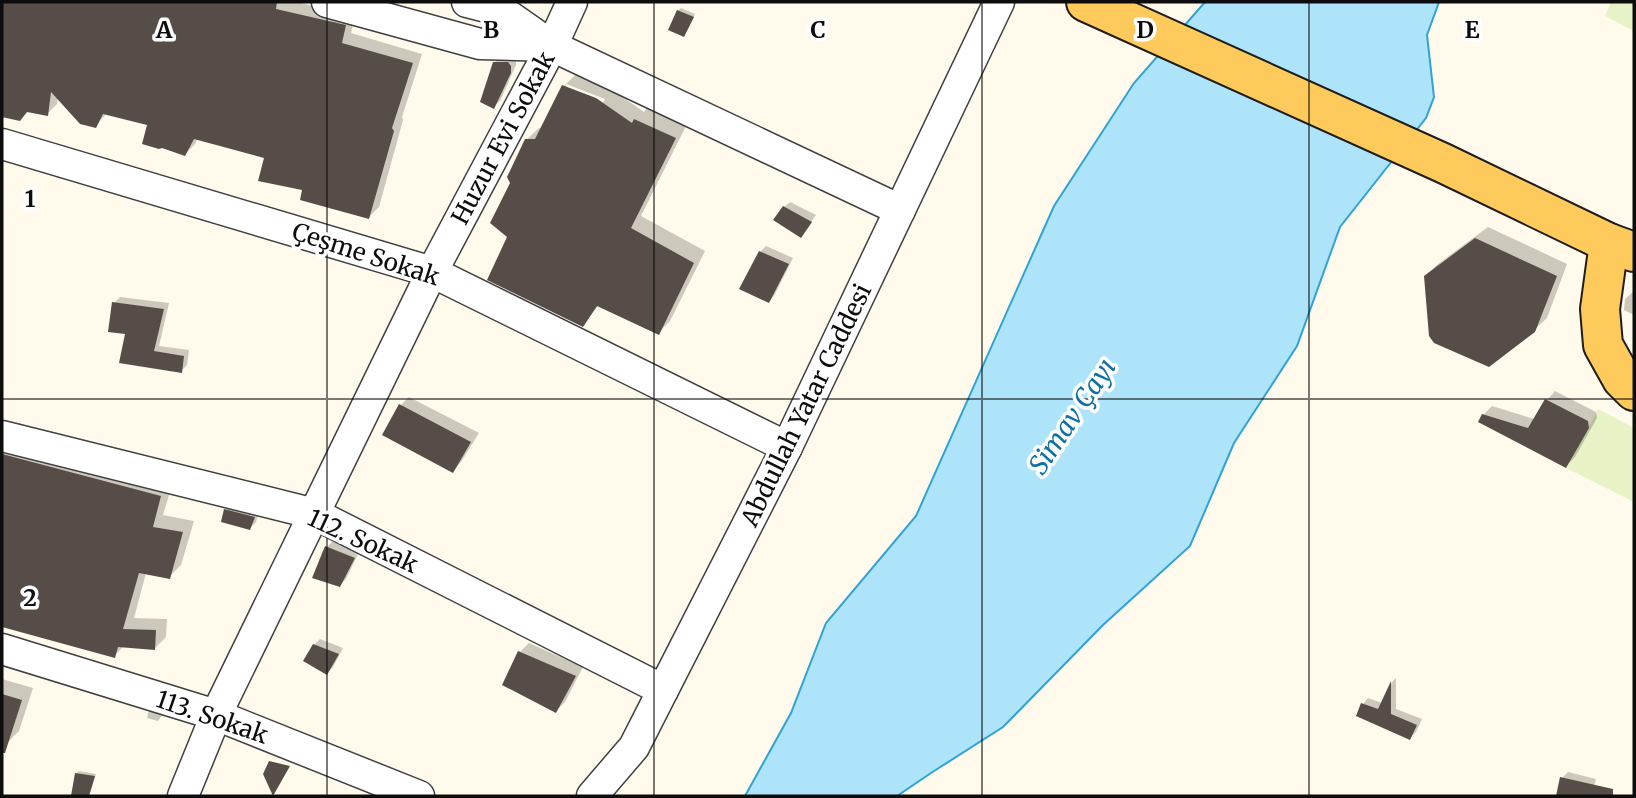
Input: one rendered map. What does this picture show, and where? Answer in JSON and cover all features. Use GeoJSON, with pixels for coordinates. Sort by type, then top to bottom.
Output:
{"type":"FeatureCollection","features":[{"type":"Feature","properties":{"kind":"main road"},"geometry":{"type":"LineString","coordinates":[[1086,2],[1443,163],[1622,248],[1600,309],[1603,345],[1622,379],[1634,391]]}},
{"type":"Feature","properties":{"kind":"street"},"geometry":{"type":"LineString","coordinates":[[327,2],[480,44],[552,46]]}},
{"type":"Feature","properties":{"kind":"street"},"geometry":{"type":"LineString","coordinates":[[467,2],[502,11],[552,46],[900,210]]}},
{"type":"Feature","properties":{"kind":"street","name":"Huzur Evi Sokak"},"geometry":{"type":"LineString","coordinates":[[183,796],[216,715],[432,272],[552,46],[572,2]]}},
{"type":"Feature","properties":{"kind":"street","name":"Abdullah Yatar Caddesi"},"geometry":{"type":"LineString","coordinates":[[592,796],[634,747],[787,447],[999,2]]}},
{"type":"Feature","properties":{"kind":"street","name":"Çeşme Sokak"},"geometry":{"type":"LineString","coordinates":[[2,145],[432,272],[787,447]]}},
{"type":"Feature","properties":{"kind":"street","name":"112. Sokak"},"geometry":{"type":"LineString","coordinates":[[2,436],[315,514],[663,690]]}},
{"type":"Feature","properties":{"kind":"street","name":"113. Sokak"},"geometry":{"type":"LineString","coordinates":[[2,649],[216,715],[419,796]]}},
{"type":"Feature","properties":{"kind":"green space"},"geometry":{"type":"Polygon","coordinates":[[[1611,2],[1634,2],[1634,31],[1605,16],[1611,2]]]}},
{"type":"Feature","properties":{"kind":"green space"},"geometry":{"type":"Polygon","coordinates":[[[1598,409],[1634,428],[1634,502],[1566,468],[1598,409]]]}},
{"type":"Feature","properties":{"kind":"water","name":"Simav Çayı"},"geometry":{"type":"Polygon","coordinates":[[[1205,2],[1439,2],[1427,35],[1434,97],[1426,118],[1340,227],[1297,346],[1234,443],[1190,546],[1103,625],[1003,727],[897,796],[745,796],[791,713],[826,623],[916,516],[1054,206],[1134,83],[1205,2]]]}},
{"type":"Feature","properties":{"kind":"building"},"geometry":{"type":"Polygon","coordinates":[[[2,2],[277,2],[276,9],[346,25],[342,43],[413,63],[392,128],[394,131],[369,219],[300,200],[302,190],[258,181],[264,158],[194,139],[185,156],[159,149],[142,144],[147,125],[103,114],[96,128],[80,124],[51,92],[48,116],[27,112],[20,121],[2,117],[2,2]]]}},
{"type":"Feature","properties":{"kind":"building"},"geometry":{"type":"Polygon","coordinates":[[[677,10],[694,17],[684,37],[668,30],[677,10]]]}},
{"type":"Feature","properties":{"kind":"building"},"geometry":{"type":"Polygon","coordinates":[[[493,62],[508,62],[511,66],[511,73],[494,109],[480,102],[493,62]]]}},
{"type":"Feature","properties":{"kind":"building"},"geometry":{"type":"Polygon","coordinates":[[[562,85],[596,98],[632,123],[634,119],[676,138],[631,228],[694,263],[659,335],[597,306],[583,327],[487,280],[507,237],[490,223],[510,183],[507,177],[525,139],[535,139],[562,85]]]}},
{"type":"Feature","properties":{"kind":"building"},"geometry":{"type":"Polygon","coordinates":[[[783,206],[812,222],[801,238],[773,220],[783,206]]]}},
{"type":"Feature","properties":{"kind":"building"},"geometry":{"type":"Polygon","coordinates":[[[1475,238],[1557,276],[1535,332],[1489,367],[1434,343],[1429,336],[1424,276],[1475,238]]]}},
{"type":"Feature","properties":{"kind":"building"},"geometry":{"type":"Polygon","coordinates":[[[759,251],[789,264],[769,303],[739,289],[759,251]]]}},
{"type":"Feature","properties":{"kind":"building"},"geometry":{"type":"Polygon","coordinates":[[[112,302],[164,309],[154,351],[184,356],[182,373],[119,363],[125,334],[108,332],[112,302]]]}},
{"type":"Feature","properties":{"kind":"building"},"geometry":{"type":"Polygon","coordinates":[[[1545,399],[1588,421],[1589,428],[1566,468],[1478,422],[1482,414],[1528,428],[1545,399]]]}},
{"type":"Feature","properties":{"kind":"building"},"geometry":{"type":"Polygon","coordinates":[[[399,404],[471,442],[453,473],[382,435],[399,404]]]}},
{"type":"Feature","properties":{"kind":"building"},"geometry":{"type":"Polygon","coordinates":[[[2,454],[161,496],[153,527],[183,532],[170,579],[139,573],[123,629],[156,630],[155,650],[118,647],[115,658],[2,627],[2,454]]]}},
{"type":"Feature","properties":{"kind":"building"},"geometry":{"type":"Polygon","coordinates":[[[224,509],[255,517],[250,530],[221,522],[224,509]]]}},
{"type":"Feature","properties":{"kind":"building"},"geometry":{"type":"Polygon","coordinates":[[[325,546],[355,558],[340,587],[312,578],[325,546]]]}},
{"type":"Feature","properties":{"kind":"building"},"geometry":{"type":"Polygon","coordinates":[[[313,644],[339,654],[327,675],[303,661],[313,644]]]}},
{"type":"Feature","properties":{"kind":"building"},"geometry":{"type":"Polygon","coordinates":[[[518,651],[576,676],[556,713],[502,685],[518,651]]]}},
{"type":"Feature","properties":{"kind":"building"},"geometry":{"type":"Polygon","coordinates":[[[1391,681],[1391,714],[1417,725],[1410,740],[1356,716],[1361,703],[1378,709],[1391,681]]]}},
{"type":"Feature","properties":{"kind":"building"},"geometry":{"type":"Polygon","coordinates":[[[2,694],[22,700],[5,753],[2,753],[2,694]]]}},
{"type":"Feature","properties":{"kind":"building"},"geometry":{"type":"Polygon","coordinates":[[[269,761],[290,766],[273,796],[263,774],[269,761]]]}},
{"type":"Feature","properties":{"kind":"building"},"geometry":{"type":"Polygon","coordinates":[[[75,773],[95,776],[89,796],[71,796],[75,773]]]}},
{"type":"Feature","properties":{"kind":"building"},"geometry":{"type":"Polygon","coordinates":[[[1560,777],[1613,789],[1613,796],[1556,796],[1560,777]]]}}]}
